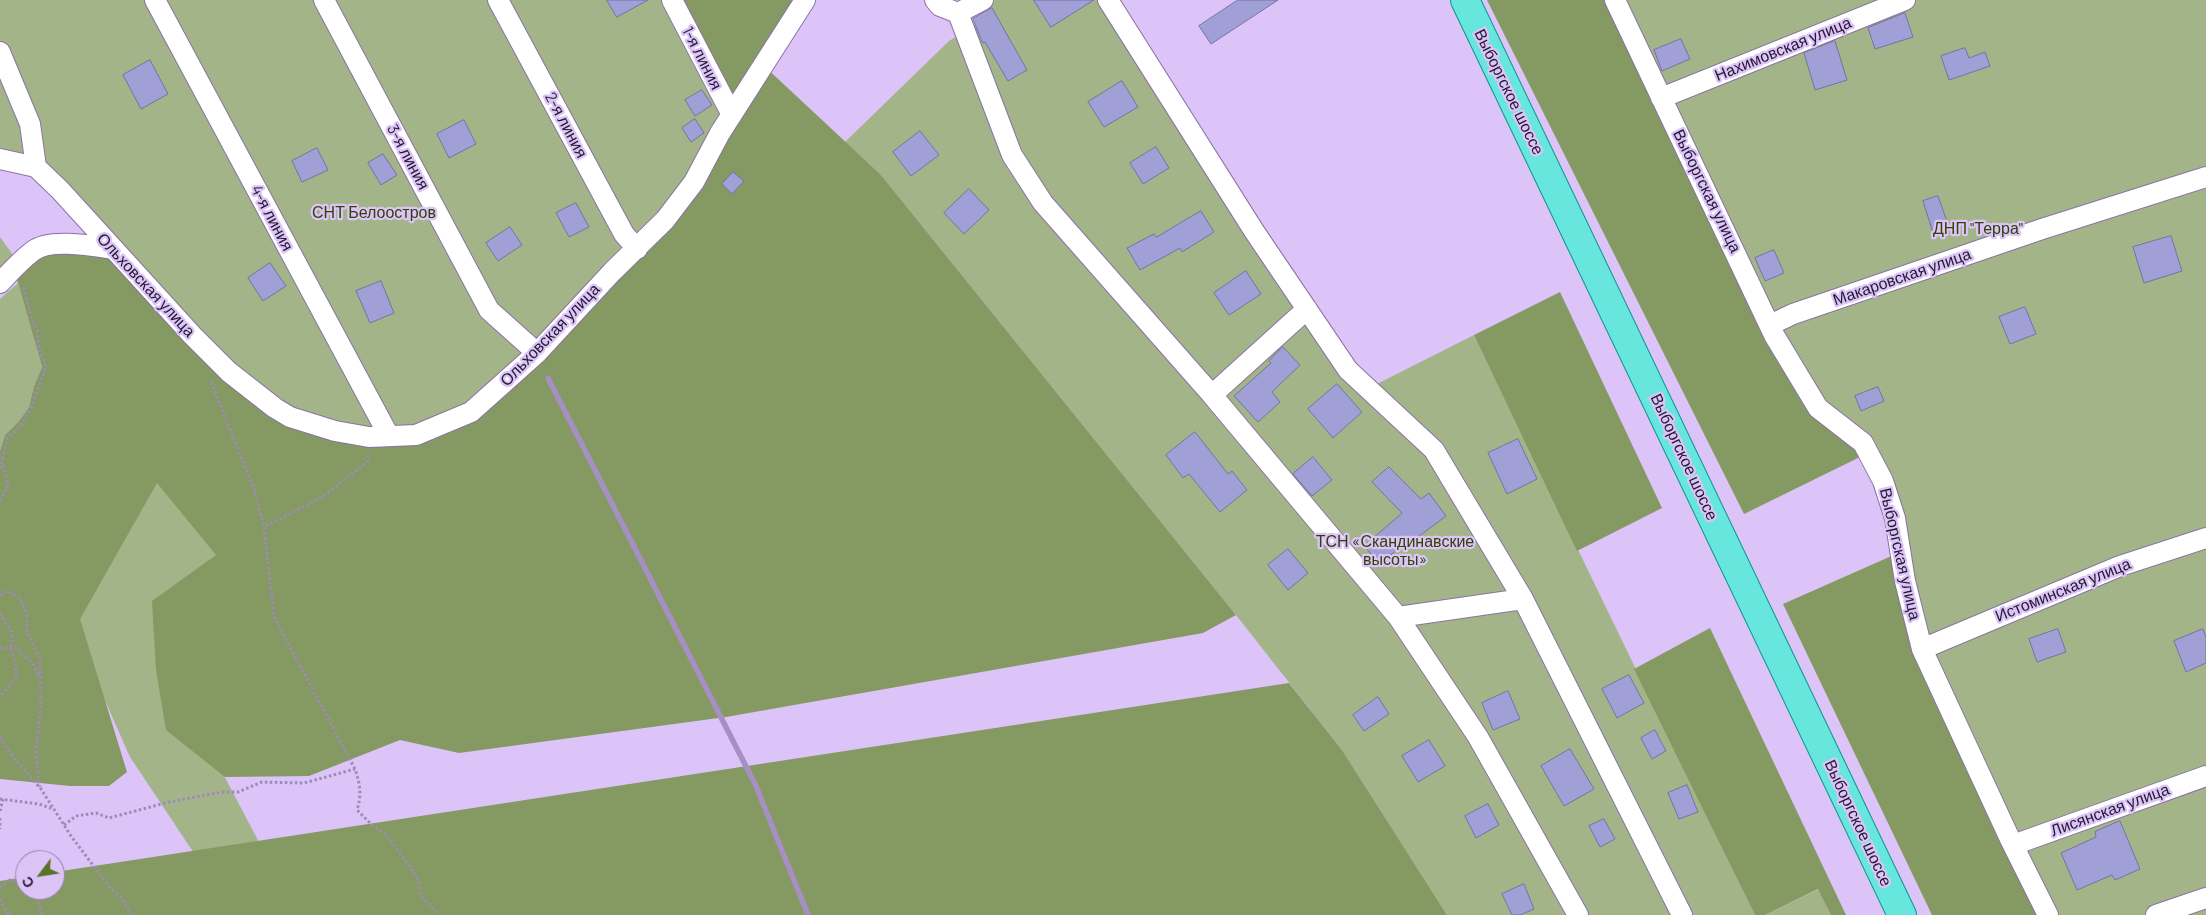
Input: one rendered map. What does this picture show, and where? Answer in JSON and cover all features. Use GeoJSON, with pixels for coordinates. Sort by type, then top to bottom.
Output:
{"type":"FeatureCollection","features":[{"type":"Feature","properties":{"kind":"main road","name":"Выборгское шоссе"},"geometry":{"type":"LineString","coordinates":[[1465,0],[1902,915]]}},
{"type":"Feature","properties":{"kind":"street","name":"4-я линия"},"geometry":{"type":"LineString","coordinates":[[155,0],[379,437]]}},
{"type":"Feature","properties":{"kind":"street","name":"3-я линия"},"geometry":{"type":"LineString","coordinates":[[324,0],[489,310],[537,353]]}},
{"type":"Feature","properties":{"kind":"street","name":"2-я линия"},"geometry":{"type":"LineString","coordinates":[[498,0],[624,234],[636,249]]}},
{"type":"Feature","properties":{"kind":"street","name":"1-я линия"},"geometry":{"type":"LineString","coordinates":[[672,0],[732,116]]}},
{"type":"Feature","properties":{"kind":"street","name":"Ольховская улица"},"geometry":{"type":"LineString","coordinates":[[36,167],[60,190],[198,341],[229,372],[264,400],[290,417],[336,431],[379,437],[416,435],[471,412],[537,353],[612,272],[665,220],[694,182],[720,133],[805,0]]}},
{"type":"Feature","properties":{"kind":"street"},"geometry":{"type":"LineString","coordinates":[[935,0],[940,6],[958,13],[1012,155],[1042,203],[1212,395],[1398,617],[1478,737],[1578,915]]}},
{"type":"Feature","properties":{"kind":"street"},"geometry":{"type":"LineString","coordinates":[[958,13],[983,0]]}},
{"type":"Feature","properties":{"kind":"street"},"geometry":{"type":"LineString","coordinates":[[1108,0],[1254,231],[1348,370],[1434,450],[1523,599],[1682,915]]}},
{"type":"Feature","properties":{"kind":"street","name":"Выборгская улица"},"geometry":{"type":"LineString","coordinates":[[1615,0],[1770,325],[1818,408],[1863,443],[1883,481],[1895,518],[1904,581],[1922,648],[2013,845],[2048,915]]}},
{"type":"Feature","properties":{"kind":"street","name":"Нахимовская улица"},"geometry":{"type":"LineString","coordinates":[[1662,98],[1905,0]]}},
{"type":"Feature","properties":{"kind":"street"},"geometry":{"type":"LineString","coordinates":[[0,52],[30,124],[36,167],[0,159]]}},
{"type":"Feature","properties":{"kind":"street","name":"Макаровская улица"},"geometry":{"type":"LineString","coordinates":[[1770,325],[1793,314],[2033,232],[2206,177]]}},
{"type":"Feature","properties":{"kind":"street"},"geometry":{"type":"LineString","coordinates":[[0,283],[33,250],[41,247],[62,244],[113,249]]}},
{"type":"Feature","properties":{"kind":"street"},"geometry":{"type":"LineString","coordinates":[[1212,395],[1306,309]]}},
{"type":"Feature","properties":{"kind":"street","name":"Истоминская улица"},"geometry":{"type":"LineString","coordinates":[[1922,648],[2120,566],[2206,538]]}},
{"type":"Feature","properties":{"kind":"street"},"geometry":{"type":"LineString","coordinates":[[1398,617],[1523,599]]}},
{"type":"Feature","properties":{"kind":"street","name":"Лисянская улица"},"geometry":{"type":"LineString","coordinates":[[2013,845],[2206,776]]}},
{"type":"Feature","properties":{"kind":"street"},"geometry":{"type":"LineString","coordinates":[[2156,915],[2206,898]]}},
{"type":"Feature","properties":{"kind":"path"},"geometry":{"type":"LineString","coordinates":[[0,469],[6,439],[21,425],[32,406],[46,366],[39,349],[37,330],[25,298],[21,262]]}},
{"type":"Feature","properties":{"kind":"path"},"geometry":{"type":"LineString","coordinates":[[209,377],[254,489],[264,527],[274,616],[355,769],[361,791],[357,810],[385,834],[418,880],[422,897],[439,915]]}},
{"type":"Feature","properties":{"kind":"path"},"geometry":{"type":"LineString","coordinates":[[264,527],[323,498],[368,461],[379,437]]}},
{"type":"Feature","properties":{"kind":"path"},"geometry":{"type":"LineString","coordinates":[[0,500],[8,487],[2,463]]}},
{"type":"Feature","properties":{"kind":"path"},"geometry":{"type":"LineString","coordinates":[[0,595],[5,592],[13,593],[21,599],[27,617],[27,631],[40,658],[42,706],[36,755],[40,788]]}},
{"type":"Feature","properties":{"kind":"path"},"geometry":{"type":"LineString","coordinates":[[0,614],[12,631],[10,649],[16,661],[17,678],[0,697]]}},
{"type":"Feature","properties":{"kind":"path"},"geometry":{"type":"LineString","coordinates":[[0,647],[18,648],[32,662],[41,680]]}},
{"type":"Feature","properties":{"kind":"path"},"geometry":{"type":"LineString","coordinates":[[0,736],[13,757],[40,788],[64,825],[111,889],[122,898],[131,915]]}},
{"type":"Feature","properties":{"kind":"path"},"geometry":{"type":"LineString","coordinates":[[64,825],[76,816],[96,813],[109,818],[169,802],[223,792],[238,792],[262,782],[304,783],[355,769]]}},
{"type":"Feature","properties":{"kind":"path"},"geometry":{"type":"LineString","coordinates":[[0,811],[2,799],[39,804],[54,810]]}},
{"type":"Feature","properties":{"kind":"path"},"geometry":{"type":"LineString","coordinates":[[0,818],[0,829]]}},
{"type":"Feature","properties":{"kind":"path"},"geometry":{"type":"LineString","coordinates":[[0,887],[10,880],[15,881]]}},
{"type":"Feature","properties":{"kind":"path"},"geometry":{"type":"LineString","coordinates":[[0,899],[9,915]]}},
{"type":"Feature","properties":{"kind":"path"},"geometry":{"type":"LineString","coordinates":[[37,900],[43,915]]}},
{"type":"Feature","properties":{"kind":"green space","name":"СНТ Белоостров"},"geometry":{"type":"Polygon","coordinates":[[[0,0],[672,0],[732,109],[694,182],[471,412],[377,437],[264,400],[60,190],[0,159],[0,0]]]}},
{"type":"Feature","properties":{"kind":"green space"},"geometry":{"type":"Polygon","coordinates":[[[672,0],[805,0],[762,64],[881,175],[1236,615],[1203,633],[726,717],[459,753],[400,740],[309,776],[225,777],[166,730],[156,670],[152,601],[216,555],[157,483],[80,619],[127,772],[109,786],[70,786],[0,779],[0,451],[5,435],[19,421],[29,407],[34,386],[42,367],[14,269],[33,250],[112,252],[264,400],[377,437],[471,412],[628,257],[729,119],[672,0]]]}},
{"type":"Feature","properties":{"kind":"green space","name":"ТСН «Скандинавские высоты»"},"geometry":{"type":"Polygon","coordinates":[[[995,0],[1109,0],[1367,389],[1474,335],[1755,915],[1447,915],[1342,750],[1236,615],[881,175],[845,142],[949,41],[977,24],[995,0]]]}},
{"type":"Feature","properties":{"kind":"green space"},"geometry":{"type":"Polygon","coordinates":[[[1487,0],[1615,0],[1775,335],[1862,456],[1744,514],[1487,0]]]}},
{"type":"Feature","properties":{"kind":"green space","name":"ДНП \"Терра\""},"geometry":{"type":"Polygon","coordinates":[[[1615,0],[2206,0],[2206,915],[2048,915],[1928,661],[1883,481],[1818,408],[1615,0]]]}},
{"type":"Feature","properties":{"kind":"green space"},"geometry":{"type":"Polygon","coordinates":[[[0,237],[13,255],[0,272],[0,237]]]}},
{"type":"Feature","properties":{"kind":"green space"},"geometry":{"type":"Polygon","coordinates":[[[18,283],[42,367],[34,386],[29,407],[19,421],[5,435],[0,451],[0,299],[18,283]]]}},
{"type":"Feature","properties":{"kind":"green space"},"geometry":{"type":"Polygon","coordinates":[[[1560,292],[1662,508],[1577,551],[1474,335],[1560,292]]]}},
{"type":"Feature","properties":{"kind":"green space"},"geometry":{"type":"Polygon","coordinates":[[[132,432],[250,561],[198,726],[272,867],[235,915],[130,757],[99,687],[59,580],[132,432]]]}},
{"type":"Feature","properties":{"kind":"green space"},"geometry":{"type":"Polygon","coordinates":[[[1896,554],[1920,640],[2048,915],[1932,915],[1783,604],[1896,554]]]}},
{"type":"Feature","properties":{"kind":"green space"},"geometry":{"type":"Polygon","coordinates":[[[1710,628],[1846,915],[1831,915],[1818,889],[1765,915],[1755,915],[1634,669],[1710,628]]]}},
{"type":"Feature","properties":{"kind":"green space"},"geometry":{"type":"Polygon","coordinates":[[[1289,683],[1342,750],[1447,915],[0,915],[0,881],[15,879],[15,900],[65,900],[65,870],[1289,683]]]}},
{"type":"Feature","properties":{"kind":"green space"},"geometry":{"type":"Polygon","coordinates":[[[1819,889],[1831,915],[1765,915],[1819,889]]]}},
{"type":"Feature","properties":{"kind":"building"},"geometry":{"type":"Polygon","coordinates":[[[607,0],[648,0],[617,17],[607,0]]]}},
{"type":"Feature","properties":{"kind":"building"},"geometry":{"type":"Polygon","coordinates":[[[1034,0],[1094,0],[1051,27],[1034,0]]]}},
{"type":"Feature","properties":{"kind":"building"},"geometry":{"type":"Polygon","coordinates":[[[1238,0],[1278,0],[1211,44],[1199,26],[1238,0]]]}},
{"type":"Feature","properties":{"kind":"building"},"geometry":{"type":"Polygon","coordinates":[[[992,8],[1027,70],[1008,81],[985,42],[983,43],[973,19],[992,8]]]}},
{"type":"Feature","properties":{"kind":"building"},"geometry":{"type":"Polygon","coordinates":[[[1905,13],[1913,37],[1875,49],[1868,28],[1905,13]]]}},
{"type":"Feature","properties":{"kind":"building"},"geometry":{"type":"Polygon","coordinates":[[[1681,39],[1690,59],[1662,71],[1654,50],[1681,39]]]}},
{"type":"Feature","properties":{"kind":"building"},"geometry":{"type":"Polygon","coordinates":[[[1835,41],[1847,80],[1815,90],[1804,53],[1835,41]]]}},
{"type":"Feature","properties":{"kind":"building"},"geometry":{"type":"Polygon","coordinates":[[[1965,48],[1969,58],[1985,52],[1990,66],[1949,80],[1941,56],[1965,48]]]}},
{"type":"Feature","properties":{"kind":"building"},"geometry":{"type":"Polygon","coordinates":[[[150,60],[168,94],[141,109],[123,75],[150,60]]]}},
{"type":"Feature","properties":{"kind":"building"},"geometry":{"type":"Polygon","coordinates":[[[1122,81],[1138,107],[1104,127],[1088,102],[1122,81]]]}},
{"type":"Feature","properties":{"kind":"building"},"geometry":{"type":"Polygon","coordinates":[[[702,90],[712,105],[695,116],[685,100],[702,90]]]}},
{"type":"Feature","properties":{"kind":"building"},"geometry":{"type":"Polygon","coordinates":[[[695,119],[704,133],[691,142],[682,128],[695,119]]]}},
{"type":"Feature","properties":{"kind":"building"},"geometry":{"type":"Polygon","coordinates":[[[464,120],[476,144],[449,158],[437,134],[464,120]]]}},
{"type":"Feature","properties":{"kind":"building"},"geometry":{"type":"Polygon","coordinates":[[[920,131],[939,155],[911,176],[893,152],[920,131]]]}},
{"type":"Feature","properties":{"kind":"building"},"geometry":{"type":"Polygon","coordinates":[[[1156,147],[1169,168],[1143,184],[1130,163],[1156,147]]]}},
{"type":"Feature","properties":{"kind":"building"},"geometry":{"type":"Polygon","coordinates":[[[317,148],[328,170],[302,182],[292,161],[317,148]]]}},
{"type":"Feature","properties":{"kind":"building"},"geometry":{"type":"Polygon","coordinates":[[[383,154],[397,175],[381,185],[368,163],[383,154]]]}},
{"type":"Feature","properties":{"kind":"building"},"geometry":{"type":"Polygon","coordinates":[[[733,172],[744,181],[732,194],[722,184],[733,172]]]}},
{"type":"Feature","properties":{"kind":"building"},"geometry":{"type":"Polygon","coordinates":[[[969,189],[989,210],[964,234],[944,213],[969,189]]]}},
{"type":"Feature","properties":{"kind":"building"},"geometry":{"type":"Polygon","coordinates":[[[1938,196],[1949,227],[1933,233],[1923,201],[1938,196]]]}},
{"type":"Feature","properties":{"kind":"building"},"geometry":{"type":"Polygon","coordinates":[[[576,203],[589,227],[569,237],[556,213],[576,203]]]}},
{"type":"Feature","properties":{"kind":"building"},"geometry":{"type":"Polygon","coordinates":[[[1201,211],[1214,232],[1182,252],[1180,248],[1140,270],[1127,248],[1154,234],[1156,237],[1201,211]]]}},
{"type":"Feature","properties":{"kind":"building"},"geometry":{"type":"Polygon","coordinates":[[[510,227],[522,245],[498,261],[486,243],[510,227]]]}},
{"type":"Feature","properties":{"kind":"building"},"geometry":{"type":"Polygon","coordinates":[[[2171,236],[2182,271],[2144,283],[2133,247],[2171,236]]]}},
{"type":"Feature","properties":{"kind":"building"},"geometry":{"type":"Polygon","coordinates":[[[1774,250],[1784,273],[1765,281],[1755,258],[1774,250]]]}},
{"type":"Feature","properties":{"kind":"building"},"geometry":{"type":"Polygon","coordinates":[[[270,263],[286,286],[263,301],[248,278],[270,263]]]}},
{"type":"Feature","properties":{"kind":"building"},"geometry":{"type":"Polygon","coordinates":[[[1246,271],[1261,294],[1229,315],[1214,293],[1246,271]]]}},
{"type":"Feature","properties":{"kind":"building"},"geometry":{"type":"Polygon","coordinates":[[[381,281],[394,313],[370,323],[356,291],[381,281]]]}},
{"type":"Feature","properties":{"kind":"building"},"geometry":{"type":"Polygon","coordinates":[[[2025,307],[2036,334],[2010,344],[1999,317],[2025,307]]]}},
{"type":"Feature","properties":{"kind":"building"},"geometry":{"type":"Polygon","coordinates":[[[1283,347],[1300,365],[1272,392],[1280,402],[1258,422],[1234,396],[1271,363],[1269,361],[1283,347]]]}},
{"type":"Feature","properties":{"kind":"building"},"geometry":{"type":"Polygon","coordinates":[[[1337,384],[1362,412],[1333,438],[1308,409],[1337,384]]]}},
{"type":"Feature","properties":{"kind":"building"},"geometry":{"type":"Polygon","coordinates":[[[1878,387],[1884,401],[1861,411],[1855,396],[1878,387]]]}},
{"type":"Feature","properties":{"kind":"building"},"geometry":{"type":"Polygon","coordinates":[[[1195,432],[1228,474],[1232,471],[1247,490],[1220,512],[1189,474],[1183,478],[1166,455],[1195,432]]]}},
{"type":"Feature","properties":{"kind":"building"},"geometry":{"type":"Polygon","coordinates":[[[1518,439],[1537,479],[1507,494],[1488,453],[1518,439]]]}},
{"type":"Feature","properties":{"kind":"building"},"geometry":{"type":"Polygon","coordinates":[[[1313,457],[1332,480],[1312,496],[1293,474],[1313,457]]]}},
{"type":"Feature","properties":{"kind":"building"},"geometry":{"type":"Polygon","coordinates":[[[1389,467],[1421,499],[1429,493],[1446,516],[1414,540],[1412,537],[1380,564],[1364,546],[1402,513],[1372,482],[1389,467]]]}},
{"type":"Feature","properties":{"kind":"building"},"geometry":{"type":"Polygon","coordinates":[[[1288,549],[1308,573],[1288,590],[1268,565],[1288,549]]]}},
{"type":"Feature","properties":{"kind":"building"},"geometry":{"type":"Polygon","coordinates":[[[2058,629],[2066,652],[2037,662],[2029,639],[2058,629]]]}},
{"type":"Feature","properties":{"kind":"building"},"geometry":{"type":"Polygon","coordinates":[[[2203,629],[2206,637],[2206,663],[2186,672],[2174,641],[2203,629]]]}},
{"type":"Feature","properties":{"kind":"building"},"geometry":{"type":"Polygon","coordinates":[[[1629,675],[1644,703],[1617,718],[1602,689],[1629,675]]]}},
{"type":"Feature","properties":{"kind":"building"},"geometry":{"type":"Polygon","coordinates":[[[1508,691],[1520,719],[1493,730],[1482,703],[1508,691]]]}},
{"type":"Feature","properties":{"kind":"building"},"geometry":{"type":"Polygon","coordinates":[[[1378,697],[1389,714],[1364,731],[1353,715],[1378,697]]]}},
{"type":"Feature","properties":{"kind":"building"},"geometry":{"type":"Polygon","coordinates":[[[1655,730],[1666,751],[1652,759],[1641,738],[1655,730]]]}},
{"type":"Feature","properties":{"kind":"building"},"geometry":{"type":"Polygon","coordinates":[[[1429,740],[1445,766],[1418,782],[1402,756],[1429,740]]]}},
{"type":"Feature","properties":{"kind":"building"},"geometry":{"type":"Polygon","coordinates":[[[1570,749],[1594,789],[1564,806],[1541,766],[1570,749]]]}},
{"type":"Feature","properties":{"kind":"building"},"geometry":{"type":"Polygon","coordinates":[[[1687,785],[1698,812],[1679,819],[1668,793],[1687,785]]]}},
{"type":"Feature","properties":{"kind":"building"},"geometry":{"type":"Polygon","coordinates":[[[1488,804],[1499,825],[1476,838],[1465,816],[1488,804]]]}},
{"type":"Feature","properties":{"kind":"building"},"geometry":{"type":"Polygon","coordinates":[[[1604,819],[1615,839],[1600,847],[1589,826],[1604,819]]]}},
{"type":"Feature","properties":{"kind":"building"},"geometry":{"type":"Polygon","coordinates":[[[2120,821],[2140,869],[2115,880],[2112,875],[2077,890],[2061,853],[2096,837],[2095,832],[2120,821]]]}},
{"type":"Feature","properties":{"kind":"building"},"geometry":{"type":"Polygon","coordinates":[[[1524,884],[1534,909],[1520,915],[1512,915],[1502,894],[1524,884]]]}},
{"type":"Feature","properties":{"kind":"waterway"},"geometry":{"type":"LineString","coordinates":[[548,378],[756,786],[808,915]]}}]}
